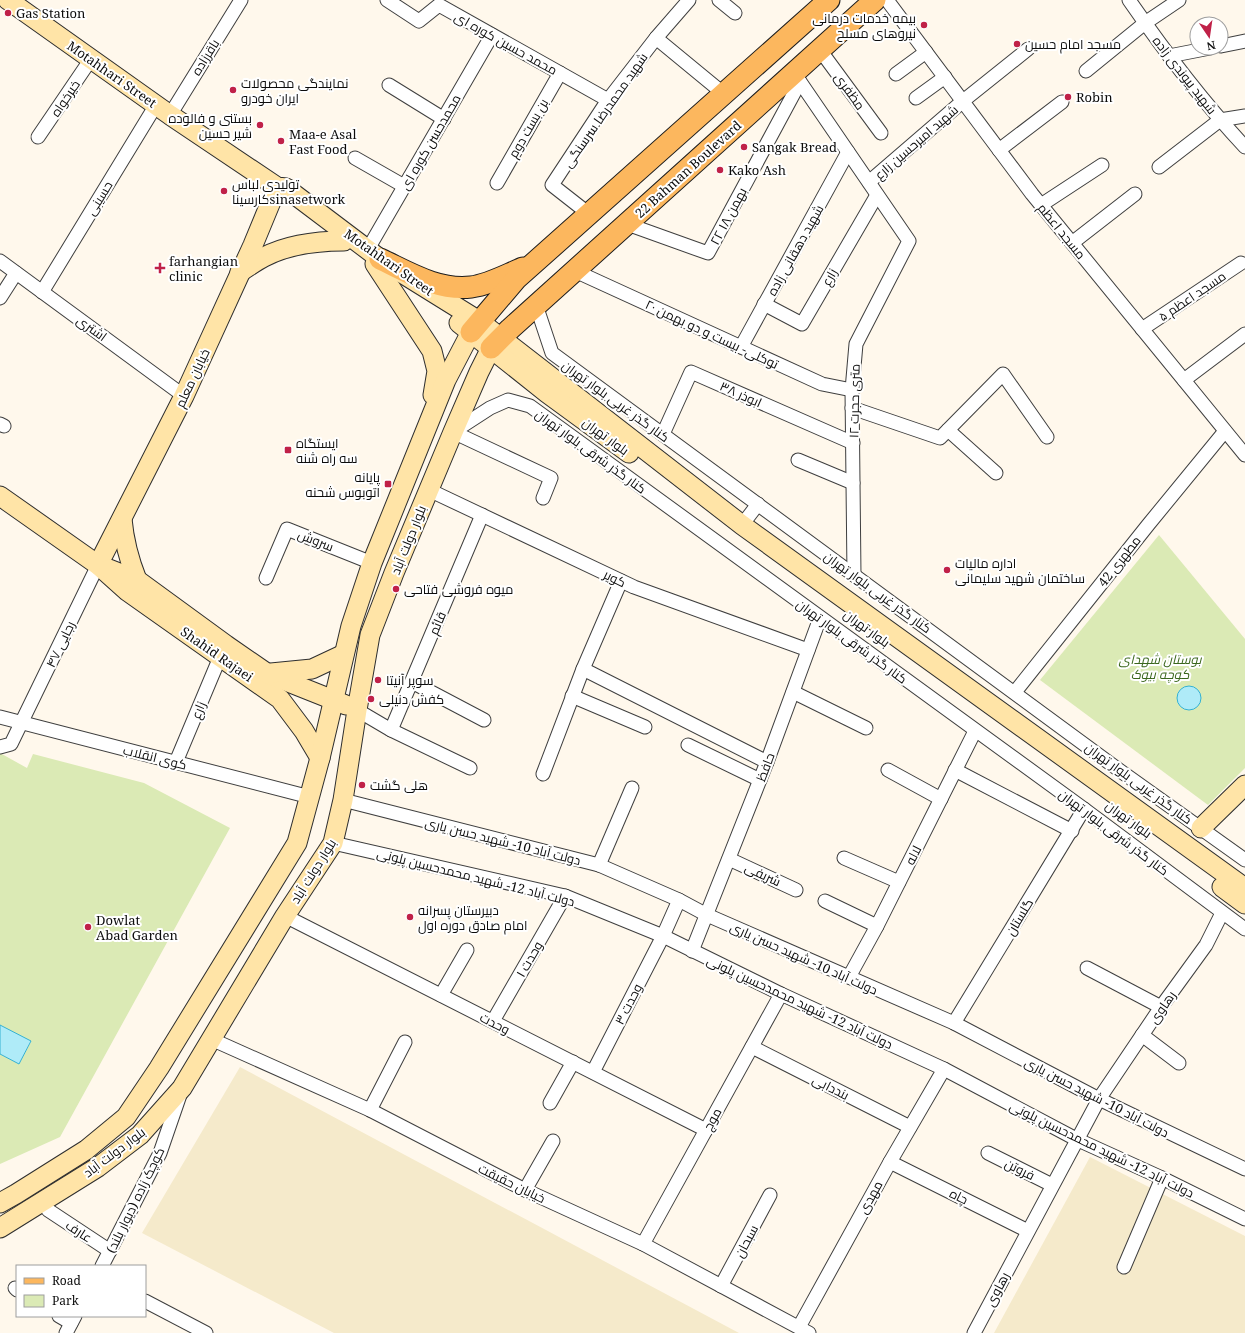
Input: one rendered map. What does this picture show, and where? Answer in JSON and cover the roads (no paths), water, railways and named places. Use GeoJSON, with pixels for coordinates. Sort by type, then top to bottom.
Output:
{"type":"FeatureCollection","features":[{"type":"Feature","properties":{"kind":"main road","name":"Motahhari Street"},"geometry":{"type":"LineString","coordinates":[[8,0],[163,110],[277,187],[286,188],[374,257],[475,326],[496,343]]}},
{"type":"Feature","properties":{"kind":"main road"},"geometry":{"type":"LineString","coordinates":[[475,326],[516,279],[534,262],[751,71],[829,0]]}},
{"type":"Feature","properties":{"kind":"main road","name":"22 Bahman Boulevard"},"geometry":{"type":"LineString","coordinates":[[496,343],[536,305],[772,93],[797,78],[820,50],[875,0]]}},
{"type":"Feature","properties":{"kind":"main road"},"geometry":{"type":"LineString","coordinates":[[751,71],[772,93]]}},
{"type":"Feature","properties":{"kind":"main road","name":"Motahhari Street"},"geometry":{"type":"LineString","coordinates":[[277,187],[280,195],[344,241],[374,257]]}},
{"type":"Feature","properties":{"kind":"main road","name":"خیابان معلم"},"geometry":{"type":"LineString","coordinates":[[98,565],[184,396],[270,206],[277,187]]}},
{"type":"Feature","properties":{"kind":"main road"},"geometry":{"type":"LineString","coordinates":[[240,272],[264,257],[283,249],[323,241],[344,241]]}},
{"type":"Feature","properties":{"kind":"main road"},"geometry":{"type":"LineString","coordinates":[[374,257],[429,282],[454,287],[471,287],[486,283],[534,262]]}},
{"type":"Feature","properties":{"kind":"main road"},"geometry":{"type":"LineString","coordinates":[[374,257],[432,351],[437,371],[429,424]]}},
{"type":"Feature","properties":{"kind":"main road","name":"بلوار دولت آباد"},"geometry":{"type":"LineString","coordinates":[[0,1203],[22,1191],[86,1150],[126,1116],[159,1068],[297,843],[320,758],[351,626],[372,563],[446,380],[475,326]]}},
{"type":"Feature","properties":{"kind":"main road","name":"بلوار دولت آباد"},"geometry":{"type":"LineString","coordinates":[[0,1228],[98,1167],[140,1135],[182,1088],[285,916],[333,843],[343,800],[370,635],[452,432],[479,372],[496,343]]}},
{"type":"Feature","properties":{"kind":"main road","name":"بلوار تهران"},"geometry":{"type":"LineString","coordinates":[[496,343],[547,393],[1245,904]]}},
{"type":"Feature","properties":{"kind":"main road","name":"بلوار تهران"},"geometry":{"type":"LineString","coordinates":[[496,343],[742,525],[1245,888]]}},
{"type":"Feature","properties":{"kind":"main road","name":"Shahid Rajaei"},"geometry":{"type":"LineString","coordinates":[[0,496],[98,565],[127,591],[280,699],[304,731],[320,758]]}},
{"type":"Feature","properties":{"kind":"main road"},"geometry":{"type":"LineString","coordinates":[[122,520],[129,561],[137,580]]}},
{"type":"Feature","properties":{"kind":"main road","name":"Shahid Rajaei"},"geometry":{"type":"LineString","coordinates":[[98,565],[137,580],[268,674],[357,710]]}},
{"type":"Feature","properties":{"kind":"main road"},"geometry":{"type":"LineString","coordinates":[[268,674],[312,669],[344,654]]}},
{"type":"Feature","properties":{"kind":"main road"},"geometry":{"type":"LineString","coordinates":[[1201,828],[1245,785]]}},
{"type":"Feature","properties":{"kind":"street","name":"باقرزاده"},"geometry":{"type":"LineString","coordinates":[[163,110],[241,0]]}},
{"type":"Feature","properties":{"kind":"street","name":"محمد حسین کوره ای"},"geometry":{"type":"LineString","coordinates":[[387,0],[419,21],[441,3],[492,36],[608,100]]}},
{"type":"Feature","properties":{"kind":"street","name":"شهید محمدرضا سرسنگی"},"geometry":{"type":"LineString","coordinates":[[589,214],[552,185],[608,100],[656,38],[689,0]]}},
{"type":"Feature","properties":{"kind":"street"},"geometry":{"type":"LineString","coordinates":[[719,0],[735,13]]}},
{"type":"Feature","properties":{"kind":"street","name":"مسجد اعظم"},"geometry":{"type":"LineString","coordinates":[[887,0],[1042,205],[1245,455]]}},
{"type":"Feature","properties":{"kind":"street","name":"شهید پیوندی زاده"},"geometry":{"type":"LineString","coordinates":[[1130,0],[1169,56],[1220,120],[1245,147]]}},
{"type":"Feature","properties":{"kind":"street"},"geometry":{"type":"LineString","coordinates":[[1086,71],[1145,23],[1179,0]]}},
{"type":"Feature","properties":{"kind":"street","name":"محمدحسن کوره ای"},"geometry":{"type":"LineString","coordinates":[[374,257],[404,186],[492,36]]}},
{"type":"Feature","properties":{"kind":"street"},"geometry":{"type":"LineString","coordinates":[[656,38],[724,94]]}},
{"type":"Feature","properties":{"kind":"street"},"geometry":{"type":"LineString","coordinates":[[1229,44],[1245,41]]}},
{"type":"Feature","properties":{"kind":"street","name":"شهید امیرحسین زارع"},"geometry":{"type":"LineString","coordinates":[[869,182],[963,101],[1028,49]]}},
{"type":"Feature","properties":{"kind":"street","name":"مظفری"},"geometry":{"type":"LineString","coordinates":[[820,50],[881,133]]}},
{"type":"Feature","properties":{"kind":"street"},"geometry":{"type":"LineString","coordinates":[[896,74],[926,52]]}},
{"type":"Feature","properties":{"kind":"street"},"geometry":{"type":"LineString","coordinates":[[1169,56],[1189,52]]}},
{"type":"Feature","properties":{"kind":"street","name":"خیرخواه"},"geometry":{"type":"LineString","coordinates":[[38,137],[91,59]]}},
{"type":"Feature","properties":{"kind":"street","name":"بن بست دوم"},"geometry":{"type":"LineString","coordinates":[[497,184],[560,73]]}},
{"type":"Feature","properties":{"kind":"street"},"geometry":{"type":"LineString","coordinates":[[916,98],[945,77]]}},
{"type":"Feature","properties":{"kind":"street"},"geometry":{"type":"LineString","coordinates":[[797,78],[877,195]]}},
{"type":"Feature","properties":{"kind":"street","name":"۲۲ بهمن ۱۸"},"geometry":{"type":"LineString","coordinates":[[627,224],[708,253],[797,78]]}},
{"type":"Feature","properties":{"kind":"street"},"geometry":{"type":"LineString","coordinates":[[389,85],[444,119]]}},
{"type":"Feature","properties":{"kind":"street"},"geometry":{"type":"LineString","coordinates":[[999,150],[1062,102]]}},
{"type":"Feature","properties":{"kind":"street","name":"حسینی"},"geometry":{"type":"LineString","coordinates":[[42,292],[163,110]]}},
{"type":"Feature","properties":{"kind":"street"},"geometry":{"type":"LineString","coordinates":[[1159,167],[1220,120],[1245,116]]}},
{"type":"Feature","properties":{"kind":"street","name":"شهید دهقانی زاده"},"geometry":{"type":"LineString","coordinates":[[741,347],[848,152]]}},
{"type":"Feature","properties":{"kind":"street"},"geometry":{"type":"LineString","coordinates":[[355,158],[404,186]]}},
{"type":"Feature","properties":{"kind":"street"},"geometry":{"type":"LineString","coordinates":[[1042,205],[1102,165]]}},
{"type":"Feature","properties":{"kind":"street"},"geometry":{"type":"LineString","coordinates":[[1072,243],[1135,194]]}},
{"type":"Feature","properties":{"kind":"street","name":"زارع"},"geometry":{"type":"LineString","coordinates":[[764,304],[802,324],[877,195]]}},
{"type":"Feature","properties":{"kind":"street","name":"۱۲ متری حجرت"},"geometry":{"type":"LineString","coordinates":[[854,574],[852,390],[856,344],[909,241],[877,195]]}},
{"type":"Feature","properties":{"kind":"street","name":"اشتری"},"geometry":{"type":"LineString","coordinates":[[0,261],[184,396]]}},
{"type":"Feature","properties":{"kind":"street","name":"مسجد اعظم ۵"},"geometry":{"type":"LineString","coordinates":[[1142,329],[1241,263]]}},
{"type":"Feature","properties":{"kind":"street","name":"توکلی- بیست و دو بهمن ۲۰"},"geometry":{"type":"LineString","coordinates":[[575,271],[822,384],[852,390]]}},
{"type":"Feature","properties":{"kind":"street"},"geometry":{"type":"LineString","coordinates":[[0,298],[16,273]]}},
{"type":"Feature","properties":{"kind":"street","name":"کنار گذر غربی بلوار تهران"},"geometry":{"type":"LineString","coordinates":[[536,305],[552,353],[1015,692],[1119,770],[1245,860]]}},
{"type":"Feature","properties":{"kind":"street"},"geometry":{"type":"LineString","coordinates":[[1184,380],[1245,334]]}},
{"type":"Feature","properties":{"kind":"street","name":"۳۸ ابوذر"},"geometry":{"type":"LineString","coordinates":[[663,434],[692,372],[853,442]]}},
{"type":"Feature","properties":{"kind":"street"},"geometry":{"type":"LineString","coordinates":[[852,408],[940,438],[1003,374],[1047,437]]}},
{"type":"Feature","properties":{"kind":"street","name":"کنار گذر شرقی بلوار تهران"},"geometry":{"type":"LineString","coordinates":[[452,432],[490,408],[508,400],[530,406],[1084,809],[1245,929]]}},
{"type":"Feature","properties":{"kind":"street"},"geometry":{"type":"LineString","coordinates":[[948,430],[996,474]]}},
{"type":"Feature","properties":{"kind":"street","name":"مطهری 42"},"geometry":{"type":"LineString","coordinates":[[1015,692],[1225,431]]}},
{"type":"Feature","properties":{"kind":"street"},"geometry":{"type":"LineString","coordinates":[[452,432],[551,478],[543,498]]}},
{"type":"Feature","properties":{"kind":"street"},"geometry":{"type":"LineString","coordinates":[[600,457],[612,441]]}},
{"type":"Feature","properties":{"kind":"street"},"geometry":{"type":"LineString","coordinates":[[798,460],[853,483]]}},
{"type":"Feature","properties":{"kind":"street","name":"کویر"},"geometry":{"type":"LineString","coordinates":[[429,490],[634,588],[808,650]]}},
{"type":"Feature","properties":{"kind":"street"},"geometry":{"type":"LineString","coordinates":[[742,525],[758,504]]}},
{"type":"Feature","properties":{"kind":"street","name":"قائم"},"geometry":{"type":"LineString","coordinates":[[391,730],[482,515]]}},
{"type":"Feature","properties":{"kind":"street","name":"سروش"},"geometry":{"type":"LineString","coordinates":[[266,578],[287,528],[372,563]]}},
{"type":"Feature","properties":{"kind":"street","name":"رجایی ۴۷"},"geometry":{"type":"LineString","coordinates":[[0,747],[12,744],[98,565]]}},
{"type":"Feature","properties":{"kind":"street"},"geometry":{"type":"LineString","coordinates":[[543,774],[572,696],[621,581]]}},
{"type":"Feature","properties":{"kind":"street","name":"حافظ"},"geometry":{"type":"LineString","coordinates":[[692,951],[767,762],[820,618]]}},
{"type":"Feature","properties":{"kind":"street","name":"زارع"},"geometry":{"type":"LineString","coordinates":[[176,762],[220,657]]}},
{"type":"Feature","properties":{"kind":"street"},"geometry":{"type":"LineString","coordinates":[[584,669],[767,762]]}},
{"type":"Feature","properties":{"kind":"street"},"geometry":{"type":"LineString","coordinates":[[412,682],[484,720]]}},
{"type":"Feature","properties":{"kind":"street"},"geometry":{"type":"LineString","coordinates":[[793,692],[866,728]]}},
{"type":"Feature","properties":{"kind":"street"},"geometry":{"type":"LineString","coordinates":[[572,696],[645,727]]}},
{"type":"Feature","properties":{"kind":"street"},"geometry":{"type":"LineString","coordinates":[[357,710],[391,730],[470,768]]}},
{"type":"Feature","properties":{"kind":"street","name":"کوی انقلاب"},"geometry":{"type":"LineString","coordinates":[[0,717],[310,797]]}},
{"type":"Feature","properties":{"kind":"street","name":"لاله"},"geometry":{"type":"LineString","coordinates":[[849,978],[877,926],[975,731]]}},
{"type":"Feature","properties":{"kind":"street"},"geometry":{"type":"LineString","coordinates":[[688,745],[760,780]]}},
{"type":"Feature","properties":{"kind":"street"},"geometry":{"type":"LineString","coordinates":[[888,770],[941,799]]}},
{"type":"Feature","properties":{"kind":"street"},"geometry":{"type":"LineString","coordinates":[[955,770],[1072,831]]}},
{"type":"Feature","properties":{"kind":"street"},"geometry":{"type":"LineString","coordinates":[[598,865],[632,788]]}},
{"type":"Feature","properties":{"kind":"street","name":"دولت آباد 10- شهید حسن یاری"},"geometry":{"type":"LineString","coordinates":[[343,800],[598,865],[679,900],[707,915],[954,1024],[1098,1099],[1245,1169]]}},
{"type":"Feature","properties":{"kind":"street","name":"گلستان"},"geometry":{"type":"LineString","coordinates":[[954,1024],[1084,809]]}},
{"type":"Feature","properties":{"kind":"street","name":"دولت آباد 12- شهید محمدحسین پلونی"},"geometry":{"type":"LineString","coordinates":[[333,843],[565,896],[663,936],[781,994],[944,1069],[1076,1139],[1162,1178],[1245,1219]]}},
{"type":"Feature","properties":{"kind":"street"},"geometry":{"type":"LineString","coordinates":[[844,858],[899,882]]}},
{"type":"Feature","properties":{"kind":"street","name":"شریفی"},"geometry":{"type":"LineString","coordinates":[[729,859],[796,890]]}},
{"type":"Feature","properties":{"kind":"street","name":"وحدت ۱"},"geometry":{"type":"LineString","coordinates":[[493,1021],[565,896]]}},
{"type":"Feature","properties":{"kind":"street","name":"وحدت ۳"},"geometry":{"type":"LineString","coordinates":[[593,1072],[663,936],[679,900]]}},
{"type":"Feature","properties":{"kind":"street"},"geometry":{"type":"LineString","coordinates":[[825,901],[877,926]]}},
{"type":"Feature","properties":{"kind":"street","name":"رهاوی"},"geometry":{"type":"LineString","coordinates":[[974,1333],[1098,1099],[1160,1007],[1206,945],[1222,913]]}},
{"type":"Feature","properties":{"kind":"street","name":"وحدت"},"geometry":{"type":"LineString","coordinates":[[285,916],[706,1130]]}},
{"type":"Feature","properties":{"kind":"street"},"geometry":{"type":"LineString","coordinates":[[441,995],[467,950]]}},
{"type":"Feature","properties":{"kind":"street"},"geometry":{"type":"LineString","coordinates":[[1086,968],[1160,1007]]}},
{"type":"Feature","properties":{"kind":"street","name":"موج"},"geometry":{"type":"LineString","coordinates":[[643,1244],[781,994]]}},
{"type":"Feature","properties":{"kind":"street"},"geometry":{"type":"LineString","coordinates":[[1142,1035],[1179,1063]]}},
{"type":"Feature","properties":{"kind":"street","name":"خیابان حقیقت"},"geometry":{"type":"LineString","coordinates":[[211,1039],[370,1110],[525,1190],[643,1244],[804,1330]]}},
{"type":"Feature","properties":{"kind":"street"},"geometry":{"type":"LineString","coordinates":[[370,1110],[404,1042]]}},
{"type":"Feature","properties":{"kind":"street","name":"بنددابی"},"geometry":{"type":"LineString","coordinates":[[752,1047],[910,1127]]}},
{"type":"Feature","properties":{"kind":"street"},"geometry":{"type":"LineString","coordinates":[[550,1103],[572,1062]]}},
{"type":"Feature","properties":{"kind":"street","name":"مهدی"},"geometry":{"type":"LineString","coordinates":[[804,1330],[890,1162],[944,1069]]}},
{"type":"Feature","properties":{"kind":"street","name":"کوچک زاده (دیوار بلند)"},"geometry":{"type":"LineString","coordinates":[[103,1265],[160,1153],[182,1088]]}},
{"type":"Feature","properties":{"kind":"street"},"geometry":{"type":"LineString","coordinates":[[525,1190],[552,1141]]}},
{"type":"Feature","properties":{"kind":"street","name":"فروتن"},"geometry":{"type":"LineString","coordinates":[[988,1153],[1052,1185]]}},
{"type":"Feature","properties":{"kind":"street","name":"چاه"},"geometry":{"type":"LineString","coordinates":[[890,1162],[1028,1230]]}},
{"type":"Feature","properties":{"kind":"street"},"geometry":{"type":"LineString","coordinates":[[1124,1267],[1162,1178]]}},
{"type":"Feature","properties":{"kind":"street","name":"سبحان"},"geometry":{"type":"LineString","coordinates":[[721,1286],[770,1195]]}},
{"type":"Feature","properties":{"kind":"street","name":"عارف"},"geometry":{"type":"LineString","coordinates":[[48,1210],[110,1251]]}},
{"type":"Feature","properties":{"kind":"street"},"geometry":{"type":"LineString","coordinates":[[146,1302],[200,1332]]}},
{"type":"Feature","properties":{"kind":"street"},"geometry":{"type":"LineString","coordinates":[[60,1317],[70,1324]]}},
{"type":"Feature","properties":{"kind":"water"},"geometry":{"type":"Polygon","coordinates":[[[1189,686],[1198,689],[1201,698],[1198,707],[1189,710],[1180,707],[1177,698],[1180,689],[1189,686]]]}},
{"type":"Feature","properties":{"kind":"water"},"geometry":{"type":"Polygon","coordinates":[[[0,1025],[31,1041],[19,1064],[0,1054],[0,1025]]]}},
{"type":"Feature","properties":{"kind":"place","name":"Gas Station"},"geometry":{"type":"Point","coordinates":[8,13]}},
{"type":"Feature","properties":{"kind":"place","name":"بیمه خدمات درمانی نیروهای مسلح"},"geometry":{"type":"Point","coordinates":[924,25]}},
{"type":"Feature","properties":{"kind":"place","name":"مسجد امام حسین"},"geometry":{"type":"Point","coordinates":[1017,44]}},
{"type":"Feature","properties":{"kind":"place","name":"نمایندگی محصولات ایران خودرو"},"geometry":{"type":"Point","coordinates":[233,90]}},
{"type":"Feature","properties":{"kind":"place","name":"Robin"},"geometry":{"type":"Point","coordinates":[1068,97]}},
{"type":"Feature","properties":{"kind":"place","name":"بستنى و فالوده شیر حسین"},"geometry":{"type":"Point","coordinates":[260,125]}},
{"type":"Feature","properties":{"kind":"place","name":"Maa-e Asal Fast Food"},"geometry":{"type":"Point","coordinates":[281,141]}},
{"type":"Feature","properties":{"kind":"place","name":"Sangak Bread"},"geometry":{"type":"Point","coordinates":[744,147]}},
{"type":"Feature","properties":{"kind":"place","name":"Kako Ash"},"geometry":{"type":"Point","coordinates":[720,170]}},
{"type":"Feature","properties":{"kind":"place","name":"تولیدی لباس کارسیناsinasetwork"},"geometry":{"type":"Point","coordinates":[224,191]}},
{"type":"Feature","properties":{"kind":"place","name":"farhangian clinic"},"geometry":{"type":"Point","coordinates":[160,268]}},
{"type":"Feature","properties":{"kind":"place","name":"ایستگاه سه راه شنه"},"geometry":{"type":"Point","coordinates":[288,450]}},
{"type":"Feature","properties":{"kind":"place","name":"پایانه اتوبوس شحنه"},"geometry":{"type":"Point","coordinates":[388,484]}},
{"type":"Feature","properties":{"kind":"place","name":"اداره مالیات ساختمان شهید سلیمانی"},"geometry":{"type":"Point","coordinates":[947,570]}},
{"type":"Feature","properties":{"kind":"place","name":"میوه فروشی فتاحی"},"geometry":{"type":"Point","coordinates":[396,589]}},
{"type":"Feature","properties":{"kind":"place","name":"سوپر آنیتا"},"geometry":{"type":"Point","coordinates":[378,680]}},
{"type":"Feature","properties":{"kind":"place","name":"کفش دنیلی"},"geometry":{"type":"Point","coordinates":[371,699]}},
{"type":"Feature","properties":{"kind":"place","name":"هلى گشت"},"geometry":{"type":"Point","coordinates":[362,785]}},
{"type":"Feature","properties":{"kind":"place","name":"دبیرستان پسرانه امام صادق دوره اول"},"geometry":{"type":"Point","coordinates":[410,917]}},
{"type":"Feature","properties":{"kind":"place","name":"Dowlat Abad Garden"},"geometry":{"type":"Point","coordinates":[88,927]}},
{"type":"Feature","properties":{"kind":"park label","name":"بوستان شهدای کوچه بیوک"},"geometry":{"type":"Point","coordinates":[1160,666]}}]}
